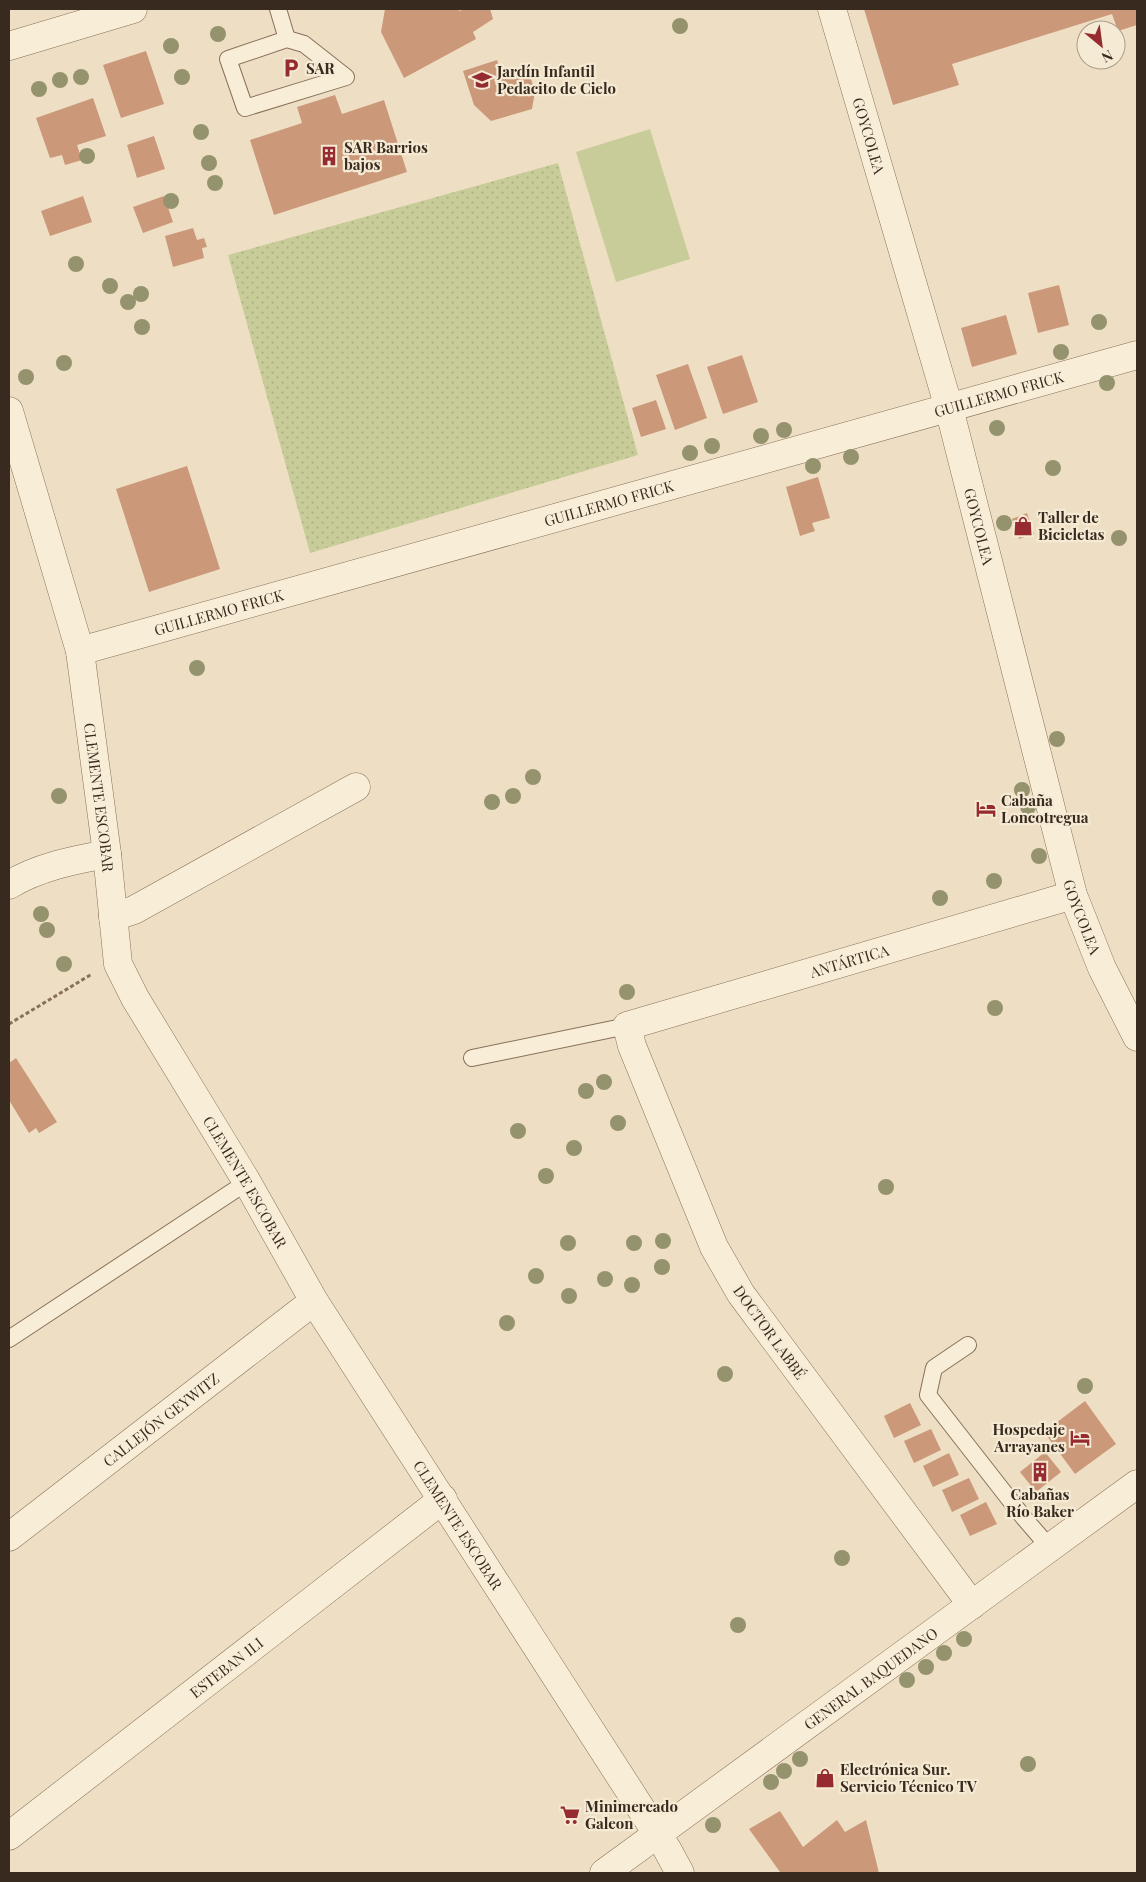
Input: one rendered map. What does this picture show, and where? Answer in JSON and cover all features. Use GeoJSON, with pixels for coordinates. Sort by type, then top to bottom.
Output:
{"type":"FeatureCollection","features":[{"type":"Feature","properties":{"kind":"street"},"geometry":{"type":"LineString","coordinates":[[9,46],[133,9]]}},
{"type":"Feature","properties":{"kind":"street","name":"GOYCOLEA"},"geometry":{"type":"LineString","coordinates":[[832,9],[949,408],[1072,895],[1102,968],[1137,1037]]}},
{"type":"Feature","properties":{"kind":"street","name":"GUILLERMO FRICK"},"geometry":{"type":"LineString","coordinates":[[80,651],[1137,355]]}},
{"type":"Feature","properties":{"kind":"street","name":"CLEMENTE ESCOBAR"},"geometry":{"type":"LineString","coordinates":[[9,411],[80,651],[107,854],[118,964],[135,998],[247,1182],[314,1301],[443,1499],[680,1873]]}},
{"type":"Feature","properties":{"kind":"street"},"geometry":{"type":"LineString","coordinates":[[113,917],[134,910],[356,787]]}},
{"type":"Feature","properties":{"kind":"street"},"geometry":{"type":"LineString","coordinates":[[9,885],[23,876],[73,860],[107,854]]}},
{"type":"Feature","properties":{"kind":"street","name":"ANTÁRTICA"},"geometry":{"type":"LineString","coordinates":[[627,1026],[1072,895]]}},
{"type":"Feature","properties":{"kind":"street","name":"DOCTOR LABBÉ"},"geometry":{"type":"LineString","coordinates":[[627,1026],[632,1046],[714,1248],[741,1294],[972,1605]]}},
{"type":"Feature","properties":{"kind":"street","name":"CALLEJÓN GEYWITZ"},"geometry":{"type":"LineString","coordinates":[[9,1537],[314,1301]]}},
{"type":"Feature","properties":{"kind":"street","name":"GENERAL BAQUEDANO"},"geometry":{"type":"LineString","coordinates":[[604,1873],[1137,1484]]}},
{"type":"Feature","properties":{"kind":"street","name":"ESTEBAN ILI"},"geometry":{"type":"LineString","coordinates":[[9,1836],[443,1499]]}},
{"type":"Feature","properties":{"kind":"lane"},"geometry":{"type":"LineString","coordinates":[[278,9],[287,39]]}},
{"type":"Feature","properties":{"kind":"lane"},"geometry":{"type":"LineString","coordinates":[[287,39],[304,44],[346,77],[246,108],[228,59],[287,39]]}},
{"type":"Feature","properties":{"kind":"lane"},"geometry":{"type":"LineString","coordinates":[[472,1058],[627,1026]]}},
{"type":"Feature","properties":{"kind":"lane"},"geometry":{"type":"LineString","coordinates":[[9,1339],[247,1182]]}},
{"type":"Feature","properties":{"kind":"lane"},"geometry":{"type":"LineString","coordinates":[[968,1345],[934,1368],[928,1394],[1024,1518],[1050,1548]]}},
{"type":"Feature","properties":{"kind":"path"},"geometry":{"type":"LineString","coordinates":[[9,1024],[90,974],[118,964]]}},
{"type":"Feature","properties":{"kind":"green space"},"geometry":{"type":"Polygon","coordinates":[[[650,129],[690,259],[616,282],[576,152],[650,129]]]}},
{"type":"Feature","properties":{"kind":"green space"},"geometry":{"type":"Polygon","coordinates":[[[558,163],[638,455],[310,553],[228,255],[558,163]]]}},
{"type":"Feature","properties":{"kind":"building"},"geometry":{"type":"Polygon","coordinates":[[[385,9],[458,9],[460,11],[464,9],[490,9],[493,19],[473,32],[476,39],[404,78],[381,32],[385,9]]]}},
{"type":"Feature","properties":{"kind":"building"},"geometry":{"type":"Polygon","coordinates":[[[864,9],[1137,9],[1137,25],[1126,28],[1126,20],[1114,20],[1112,14],[1093,20],[1076,20],[1076,25],[952,64],[959,85],[893,105],[864,9]]]}},
{"type":"Feature","properties":{"kind":"building"},"geometry":{"type":"Polygon","coordinates":[[[146,51],[164,104],[121,118],[103,65],[146,51]]]}},
{"type":"Feature","properties":{"kind":"building"},"geometry":{"type":"Polygon","coordinates":[[[497,60],[502,75],[527,66],[535,92],[532,109],[491,121],[474,105],[463,71],[497,60]]]}},
{"type":"Feature","properties":{"kind":"building","name":"SAR Barrios bajos"},"geometry":{"type":"Polygon","coordinates":[[[335,95],[342,114],[384,100],[407,172],[274,215],[250,140],[302,123],[297,107],[335,95]]]}},
{"type":"Feature","properties":{"kind":"building"},"geometry":{"type":"Polygon","coordinates":[[[93,98],[106,136],[77,145],[82,160],[65,165],[62,155],[50,158],[36,118],[93,98]]]}},
{"type":"Feature","properties":{"kind":"building"},"geometry":{"type":"Polygon","coordinates":[[[154,136],[165,169],[137,178],[127,145],[154,136]]]}},
{"type":"Feature","properties":{"kind":"building"},"geometry":{"type":"Polygon","coordinates":[[[83,196],[92,222],[50,236],[41,211],[83,196]]]}},
{"type":"Feature","properties":{"kind":"building"},"geometry":{"type":"Polygon","coordinates":[[[164,196],[173,222],[143,233],[133,207],[164,196]]]}},
{"type":"Feature","properties":{"kind":"building"},"geometry":{"type":"Polygon","coordinates":[[[193,228],[197,240],[204,238],[207,247],[202,248],[204,258],[173,267],[165,236],[193,228]]]}},
{"type":"Feature","properties":{"kind":"building"},"geometry":{"type":"Polygon","coordinates":[[[1059,285],[1069,325],[1038,333],[1028,293],[1059,285]]]}},
{"type":"Feature","properties":{"kind":"building"},"geometry":{"type":"Polygon","coordinates":[[[1006,315],[1017,354],[972,367],[961,328],[1006,315]]]}},
{"type":"Feature","properties":{"kind":"building"},"geometry":{"type":"Polygon","coordinates":[[[742,355],[758,402],[723,414],[707,367],[742,355]]]}},
{"type":"Feature","properties":{"kind":"building"},"geometry":{"type":"Polygon","coordinates":[[[688,364],[707,418],[675,430],[656,375],[688,364]]]}},
{"type":"Feature","properties":{"kind":"building"},"geometry":{"type":"Polygon","coordinates":[[[656,400],[666,429],[641,437],[632,408],[656,400]]]}},
{"type":"Feature","properties":{"kind":"building"},"geometry":{"type":"Polygon","coordinates":[[[187,466],[220,569],[149,592],[116,489],[187,466]]]}},
{"type":"Feature","properties":{"kind":"building"},"geometry":{"type":"Polygon","coordinates":[[[818,477],[830,518],[812,523],[815,531],[800,536],[786,487],[818,477]]]}},
{"type":"Feature","properties":{"kind":"building","name":"Taller de Bicicletas"},"geometry":{"type":"Polygon","coordinates":[[[1027,513],[1034,534],[1019,539],[1012,519],[1027,513]]]}},
{"type":"Feature","properties":{"kind":"building"},"geometry":{"type":"Polygon","coordinates":[[[16,1058],[57,1122],[39,1133],[36,1128],[29,1133],[9,1100],[9,1063],[16,1058]]]}},
{"type":"Feature","properties":{"kind":"building","name":"Hospedaje Arrayanes"},"geometry":{"type":"Polygon","coordinates":[[[1085,1401],[1116,1444],[1075,1474],[1044,1432],[1085,1401]]]}},
{"type":"Feature","properties":{"kind":"building"},"geometry":{"type":"Polygon","coordinates":[[[910,1403],[921,1425],[894,1438],[884,1416],[910,1403]]]}},
{"type":"Feature","properties":{"kind":"building"},"geometry":{"type":"Polygon","coordinates":[[[931,1429],[941,1450],[914,1463],[904,1441],[931,1429]]]}},
{"type":"Feature","properties":{"kind":"building","name":"Cabañas Río Baker"},"geometry":{"type":"Polygon","coordinates":[[[1045,1452],[1061,1472],[1036,1492],[1020,1472],[1045,1452]]]}},
{"type":"Feature","properties":{"kind":"building"},"geometry":{"type":"Polygon","coordinates":[[[949,1453],[959,1475],[933,1487],[923,1466],[949,1453]]]}},
{"type":"Feature","properties":{"kind":"building","name":"Cabañas Río Baker"},"geometry":{"type":"Polygon","coordinates":[[[969,1478],[979,1499],[952,1512],[942,1490],[969,1478]]]}},
{"type":"Feature","properties":{"kind":"building","name":"Cabañas Río Baker"},"geometry":{"type":"Polygon","coordinates":[[[986,1502],[997,1524],[970,1536],[960,1515],[986,1502]]]}},
{"type":"Feature","properties":{"kind":"building"},"geometry":{"type":"Polygon","coordinates":[[[780,1811],[803,1847],[837,1820],[845,1832],[866,1820],[879,1873],[778,1873],[780,1872],[749,1829],[780,1811]]]}},
{"type":"Feature","properties":{"kind":"place","name":"SAR"},"geometry":{"type":"Point","coordinates":[291,68]}},
{"type":"Feature","properties":{"kind":"place","name":"Jardín Infantil Pedacito de Cielo"},"geometry":{"type":"Point","coordinates":[482,80]}},
{"type":"Feature","properties":{"kind":"place","name":"SAR Barrios bajos"},"geometry":{"type":"Point","coordinates":[329,156]}},
{"type":"Feature","properties":{"kind":"place","name":"Taller de Bicicletas"},"geometry":{"type":"Point","coordinates":[1023,526]}},
{"type":"Feature","properties":{"kind":"place","name":"Cabaña Loncotregua"},"geometry":{"type":"Point","coordinates":[986,809]}},
{"type":"Feature","properties":{"kind":"place","name":"Hospedaje Arrayanes"},"geometry":{"type":"Point","coordinates":[1080,1438]}},
{"type":"Feature","properties":{"kind":"place","name":"Cabañas Río Baker"},"geometry":{"type":"Point","coordinates":[1040,1472]}},
{"type":"Feature","properties":{"kind":"place","name":"Electrónica Sur. Servicio Técnico TV"},"geometry":{"type":"Point","coordinates":[825,1778]}},
{"type":"Feature","properties":{"kind":"place","name":"Minimercado Galeon"},"geometry":{"type":"Point","coordinates":[570,1815]}}]}
